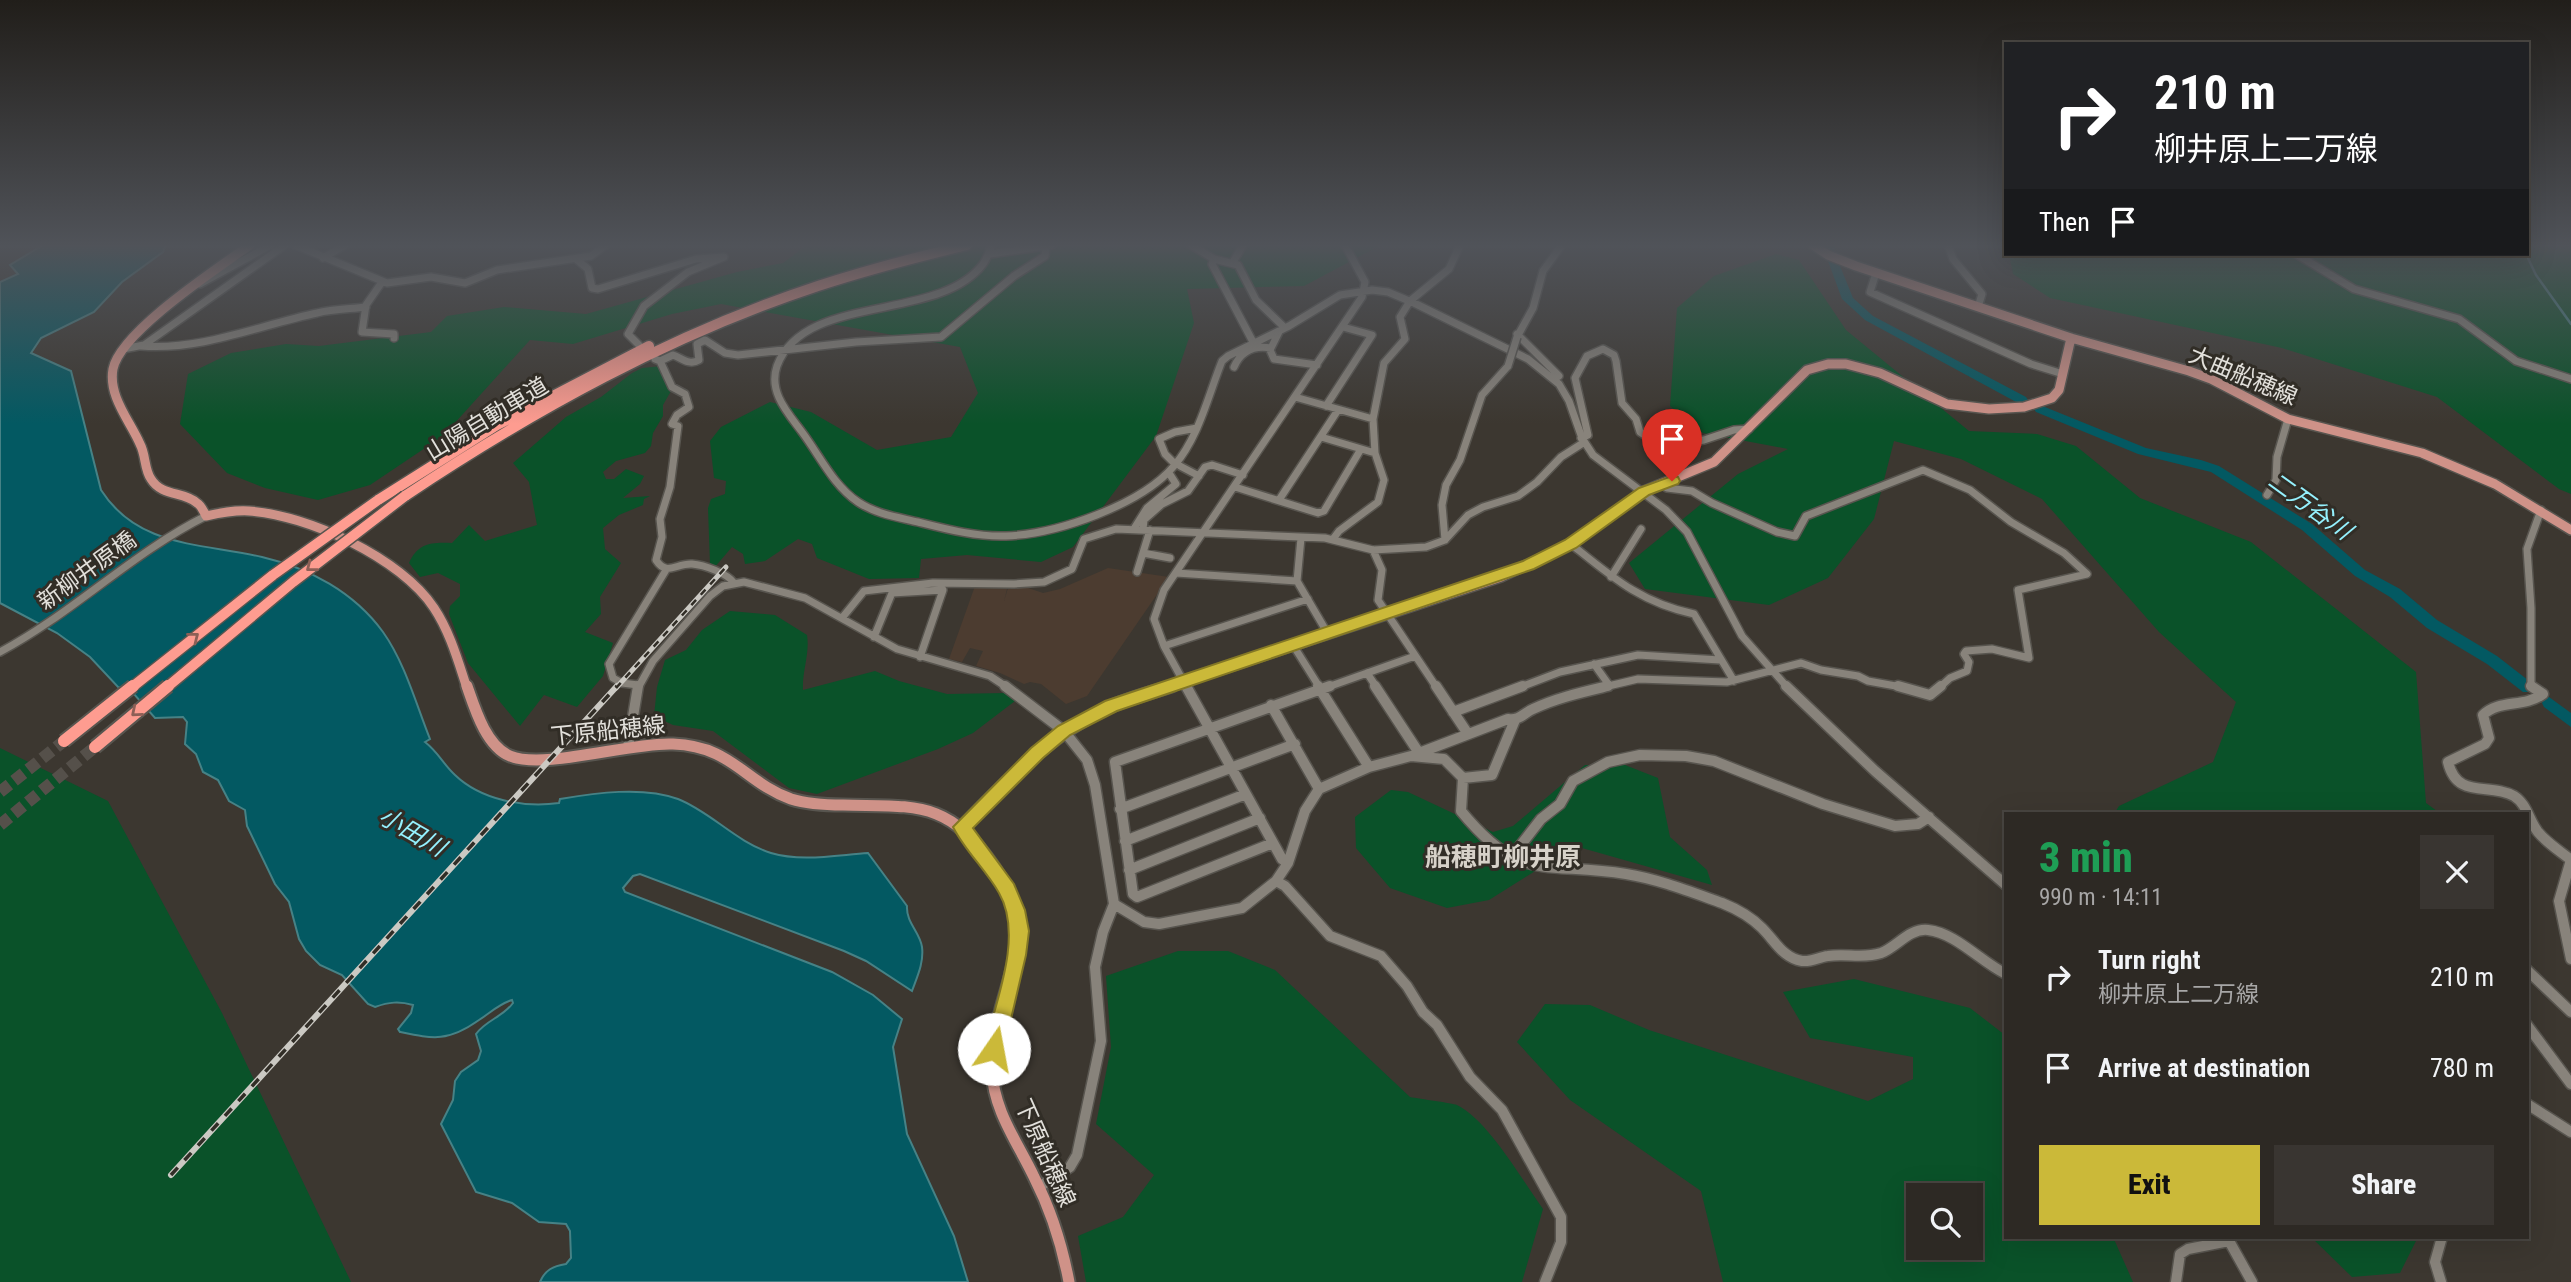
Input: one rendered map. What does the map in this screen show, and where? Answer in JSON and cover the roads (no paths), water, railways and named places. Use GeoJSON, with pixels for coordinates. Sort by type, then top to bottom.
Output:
{"type":"FeatureCollection","features":[{"type":"Feature","properties":{"kind":"highway","name":"山陽自動車道"},"geometry":{"type":"LineString","coordinates":[[64,741],[242,600],[378,500],[497,425],[594,372],[747,305]]}},
{"type":"Feature","properties":{"kind":"highway","name":"山陽自動車道"},"geometry":{"type":"LineString","coordinates":[[95,747],[293,582],[405,496],[527,418],[600,378],[666,345],[769,305]]}},
{"type":"Feature","properties":{"kind":"main road"},"geometry":{"type":"LineString","coordinates":[[173,305],[142,329],[123,349],[114,364],[116,389],[141,444],[149,477],[161,490],[197,502],[206,516]]}},
{"type":"Feature","properties":{"kind":"main road","name":"大曲船穂線"},"geometry":{"type":"LineString","coordinates":[[1971,305],[2071,338],[2211,379],[2288,419],[2422,453],[2471,472],[2541,510],[2571,530]]}},
{"type":"Feature","properties":{"kind":"main road"},"geometry":{"type":"LineString","coordinates":[[962,827],[1064,730],[1111,706],[1501,576],[1571,544],[1644,491],[1714,462],[1807,370],[1838,363],[1871,368],[1944,404],[1983,408],[2028,406],[2053,398],[2059,391],[2071,338]]}},
{"type":"Feature","properties":{"kind":"main road","name":"下原船穂線"},"geometry":{"type":"LineString","coordinates":[[206,516],[240,510],[260,510],[344,539],[383,556],[424,595],[435,610],[445,628],[487,734],[503,753],[513,757],[565,759],[628,747],[669,743],[701,746],[737,764],[778,794],[800,801],[918,806],[941,814],[962,827],[991,864],[1016,910],[1020,931],[1017,955],[996,1034],[992,1063],[994,1087],[1004,1121],[1039,1187],[1060,1241],[1069,1282]]}},
{"type":"Feature","properties":{"kind":"street"},"geometry":{"type":"LineString","coordinates":[[141,346],[200,305]]}},
{"type":"Feature","properties":{"kind":"street"},"geometry":{"type":"LineString","coordinates":[[639,345],[628,334],[646,305]]}},
{"type":"Feature","properties":{"kind":"street"},"geometry":{"type":"LineString","coordinates":[[889,305],[824,323],[802,335],[783,354],[776,370],[776,390],[794,421],[839,483],[856,501],[876,512],[964,533],[1009,536],[1052,527],[1120,506],[1169,473],[1192,442],[1222,361],[1232,352],[1282,330],[1322,305]]}},
{"type":"Feature","properties":{"kind":"street"},"geometry":{"type":"LineString","coordinates":[[734,583],[729,576],[692,564],[666,570],[661,568],[656,560],[662,537],[660,519],[670,487],[678,426],[672,424],[677,415],[689,407],[685,394],[672,387],[656,360],[673,355],[687,363],[695,362],[699,360],[697,344],[705,340],[730,355],[783,354],[856,342],[942,337],[980,305]]}},
{"type":"Feature","properties":{"kind":"street"},"geometry":{"type":"LineString","coordinates":[[1233,305],[1253,342]]}},
{"type":"Feature","properties":{"kind":"street"},"geometry":{"type":"LineString","coordinates":[[1260,305],[1282,330]]}},
{"type":"Feature","properties":{"kind":"street"},"geometry":{"type":"LineString","coordinates":[[1289,863],[1282,859],[1164,646],[1154,619],[1157,604],[1176,573],[1356,305]]}},
{"type":"Feature","properties":{"kind":"street"},"geometry":{"type":"LineString","coordinates":[[1333,539],[1339,531],[1378,502],[1384,481],[1376,453],[1373,419],[1384,362],[1405,339],[1399,317],[1407,305]]}},
{"type":"Feature","properties":{"kind":"street"},"geometry":{"type":"LineString","coordinates":[[1417,305],[1556,377],[1575,378]]}},
{"type":"Feature","properties":{"kind":"street"},"geometry":{"type":"LineString","coordinates":[[1445,540],[1443,523],[1446,485],[1457,466],[1468,425],[1482,392],[1494,375],[1508,366],[1517,335],[1534,305]]}},
{"type":"Feature","properties":{"kind":"street"},"geometry":{"type":"LineString","coordinates":[[1899,305],[2031,364],[2063,374]]}},
{"type":"Feature","properties":{"kind":"street"},"geometry":{"type":"LineString","coordinates":[[2409,305],[2459,319],[2516,361],[2571,379]]}},
{"type":"Feature","properties":{"kind":"street"},"geometry":{"type":"LineString","coordinates":[[123,349],[141,346],[166,348],[254,330],[319,312],[366,307],[360,324],[362,332],[394,334],[394,338]]}},
{"type":"Feature","properties":{"kind":"street"},"geometry":{"type":"LineString","coordinates":[[1326,407],[1372,335],[1343,327]]}},
{"type":"Feature","properties":{"kind":"street"},"geometry":{"type":"LineString","coordinates":[[1282,330],[1271,348],[1274,359],[1317,365]]}},
{"type":"Feature","properties":{"kind":"street"},"geometry":{"type":"LineString","coordinates":[[1517,335],[1556,377],[1570,402],[1582,441],[1605,466],[1644,491],[1676,518],[1692,538],[1707,562],[1736,628],[1809,712],[2004,883]]}},
{"type":"Feature","properties":{"kind":"street"},"geometry":{"type":"LineString","coordinates":[[1234,367],[1237,358],[1251,348],[1271,348]]}},
{"type":"Feature","properties":{"kind":"street"},"geometry":{"type":"LineString","coordinates":[[893,590],[956,583],[1042,583],[1072,569],[1080,553],[1080,544],[1088,536],[1143,529],[1333,539],[1373,550],[1411,550],[1445,540],[1468,515],[1483,507],[1518,496],[1588,435],[1581,422],[1582,396],[1575,378],[1587,356],[1594,351],[1608,350],[1618,364],[1620,399],[1624,408],[1636,419],[1638,430],[1651,439],[1695,441],[1711,439],[1730,429],[1749,429]]}},
{"type":"Feature","properties":{"kind":"street"},"geometry":{"type":"LineString","coordinates":[[1295,397],[1373,419]]}},
{"type":"Feature","properties":{"kind":"street"},"geometry":{"type":"LineString","coordinates":[[1279,500],[1338,410]]}},
{"type":"Feature","properties":{"kind":"street"},"geometry":{"type":"LineString","coordinates":[[2267,495],[2276,480],[2277,457],[2288,419]]}},
{"type":"Feature","properties":{"kind":"street"},"geometry":{"type":"LineString","coordinates":[[1197,428],[1175,432],[1159,439],[1165,454],[1176,464],[1199,476]]}},
{"type":"Feature","properties":{"kind":"street"},"geometry":{"type":"LineString","coordinates":[[1321,437],[1376,453]]}},
{"type":"Feature","properties":{"kind":"street"},"geometry":{"type":"LineString","coordinates":[[1235,487],[1318,513],[1324,511],[1361,449]]}},
{"type":"Feature","properties":{"kind":"street"},"geometry":{"type":"LineString","coordinates":[[1137,572],[1143,553],[1144,520],[1162,504],[1188,491],[1205,467],[1212,465],[1243,475]]}},
{"type":"Feature","properties":{"kind":"street"},"geometry":{"type":"LineString","coordinates":[[1114,904],[1144,922],[1159,924],[1242,908],[1276,881],[1289,863],[1305,811],[1320,789],[1369,766],[1419,755],[1508,719],[1515,720],[1543,706],[1609,685],[1645,678],[1734,681],[1801,663],[1930,695],[1948,680],[1967,671],[1969,662],[1964,654],[1966,651],[1992,649],[2029,658],[2018,590],[2086,577],[2087,573],[2060,551],[2011,522],[1964,486],[1923,470],[1806,516],[1796,536],[1777,532],[1712,503],[1692,491],[1667,488],[1661,484]]}},
{"type":"Feature","properties":{"kind":"street"},"geometry":{"type":"LineString","coordinates":[[1143,529],[1139,517],[1176,484],[1169,473]]}},
{"type":"Feature","properties":{"kind":"street"},"geometry":{"type":"LineString","coordinates":[[2527,812],[2522,803],[2512,795],[2463,785],[2453,778],[2448,762],[2454,756],[2480,750],[2485,745],[2489,738],[2483,715],[2487,710],[2496,705],[2529,704],[2543,694],[2531,686],[2531,608],[2527,550],[2541,510]]}},
{"type":"Feature","properties":{"kind":"street","name":"新柳井原橋"},"geometry":{"type":"LineString","coordinates":[[1,651],[28,638],[156,545],[206,516]]}},
{"type":"Feature","properties":{"kind":"street"},"geometry":{"type":"LineString","coordinates":[[1611,577],[1641,529]]}},
{"type":"Feature","properties":{"kind":"street"},"geometry":{"type":"LineString","coordinates":[[1301,538],[1297,581],[1328,634]]}},
{"type":"Feature","properties":{"kind":"street"},"geometry":{"type":"LineString","coordinates":[[1571,544],[1626,589],[1674,610],[1693,614],[1734,681]]}},
{"type":"Feature","properties":{"kind":"street"},"geometry":{"type":"LineString","coordinates":[[1373,550],[1382,570],[1378,600],[1468,734]]}},
{"type":"Feature","properties":{"kind":"street"},"geometry":{"type":"LineString","coordinates":[[1143,553],[1170,558]]}},
{"type":"Feature","properties":{"kind":"street"},"geometry":{"type":"LineString","coordinates":[[638,685],[628,685],[612,679],[607,671],[646,599],[666,570]]}},
{"type":"Feature","properties":{"kind":"street"},"geometry":{"type":"LineString","coordinates":[[1176,573],[1297,581]]}},
{"type":"Feature","properties":{"kind":"street"},"geometry":{"type":"LineString","coordinates":[[628,747],[638,685],[653,661],[710,596],[723,586],[753,582],[771,591],[805,598],[874,637],[920,657],[990,676],[1019,694],[1064,730],[1087,760],[1095,785],[1114,904],[1103,932],[1095,967],[1101,1041],[1077,1155],[1070,1167],[1039,1187]]}},
{"type":"Feature","properties":{"kind":"street"},"geometry":{"type":"LineString","coordinates":[[874,637],[893,590]]}},
{"type":"Feature","properties":{"kind":"street"},"geometry":{"type":"LineString","coordinates":[[842,618],[864,591],[943,590],[920,657]]}},
{"type":"Feature","properties":{"kind":"street"},"geometry":{"type":"LineString","coordinates":[[1164,646],[1308,599]]}},
{"type":"Feature","properties":{"kind":"street"},"geometry":{"type":"LineString","coordinates":[[1293,645],[1369,766]]}},
{"type":"Feature","properties":{"kind":"street"},"geometry":{"type":"LineString","coordinates":[[1453,712],[1560,672],[1594,664],[1643,655],[1720,660]]}},
{"type":"Feature","properties":{"kind":"street"},"geometry":{"type":"LineString","coordinates":[[1273,843],[1138,897],[1133,894],[1115,762],[1415,656]]}},
{"type":"Feature","properties":{"kind":"street"},"geometry":{"type":"LineString","coordinates":[[1594,664],[1609,685]]}},
{"type":"Feature","properties":{"kind":"street"},"geometry":{"type":"LineString","coordinates":[[1367,673],[1419,755],[1444,759],[1463,778],[1461,811],[1498,853],[1510,859],[1535,868],[1587,869],[1627,874],[1724,904],[1744,913],[1779,949],[1798,961],[1810,962],[1836,955],[1856,957],[1879,954],[1915,932],[1926,930],[1942,934],[1990,968],[2004,973]]}},
{"type":"Feature","properties":{"kind":"street"},"geometry":{"type":"LineString","coordinates":[[1271,705],[1320,789]]}},
{"type":"Feature","properties":{"kind":"street"},"geometry":{"type":"LineString","coordinates":[[1463,778],[1492,775],[1515,720]]}},
{"type":"Feature","properties":{"kind":"street"},"geometry":{"type":"LineString","coordinates":[[1121,809],[1294,744]]}},
{"type":"Feature","properties":{"kind":"street"},"geometry":{"type":"LineString","coordinates":[[1510,859],[1541,818],[1560,804],[1573,781],[1608,762],[1640,755],[1673,755],[1714,761],[1824,804],[1895,826],[1918,824],[1929,817]]}},
{"type":"Feature","properties":{"kind":"street"},"geometry":{"type":"LineString","coordinates":[[1125,842],[1247,794]]}},
{"type":"Feature","properties":{"kind":"street"},"geometry":{"type":"LineString","coordinates":[[2529,815],[2539,833],[2571,860],[2558,901],[2571,959]]}},
{"type":"Feature","properties":{"kind":"street"},"geometry":{"type":"LineString","coordinates":[[1129,870],[1260,818]]}},
{"type":"Feature","properties":{"kind":"street"},"geometry":{"type":"LineString","coordinates":[[1276,881],[1285,886],[1330,936],[1381,956],[1423,1012],[1437,1025],[1470,1077],[1502,1110],[1549,1191],[1563,1228],[1561,1242],[1545,1282]]}},
{"type":"Feature","properties":{"kind":"street"},"geometry":{"type":"LineString","coordinates":[[2529,972],[2571,1012]]}},
{"type":"Feature","properties":{"kind":"street"},"geometry":{"type":"LineString","coordinates":[[2529,1028],[2571,1084]]}},
{"type":"Feature","properties":{"kind":"street"},"geometry":{"type":"LineString","coordinates":[[2529,1105],[2571,1132]]}},
{"type":"Feature","properties":{"kind":"street"},"geometry":{"type":"LineString","coordinates":[[2176,1282],[2180,1254],[2188,1249],[2228,1239],[2252,1282]]}},
{"type":"Feature","properties":{"kind":"street"},"geometry":{"type":"LineString","coordinates":[[2441,1239],[2435,1262],[2441,1282]]}},
{"type":"Feature","properties":{"kind":"water","name":"小田川"},"geometry":{"type":"Polygon","coordinates":[[[0,305],[101,305],[94,312],[41,338],[31,353],[71,371],[101,490],[116,509],[133,523],[152,533],[194,545],[280,562],[313,575],[358,605],[383,632],[404,670],[430,739],[425,742],[465,784],[490,796],[532,804],[559,803],[560,799],[603,793],[664,795],[702,811],[746,842],[771,853],[807,857],[868,853],[907,906],[907,912],[921,942],[921,964],[912,991],[866,961],[844,951],[640,874],[633,876],[623,888],[625,892],[832,972],[873,995],[902,1019],[893,1047],[907,1134],[954,1236],[968,1282],[540,1282],[553,1267],[566,1264],[571,1258],[570,1231],[566,1224],[539,1222],[512,1203],[476,1192],[441,1124],[453,1100],[455,1081],[461,1072],[478,1060],[481,1051],[476,1034],[509,1008],[512,1000],[468,1027],[449,1035],[432,1037],[400,1032],[398,1029],[411,1013],[413,1005],[394,1003],[375,1007],[368,1004],[342,975],[320,965],[306,951],[299,939],[289,902],[275,884],[247,826],[245,810],[229,801],[218,780],[203,772],[196,754],[185,744],[187,722],[183,717],[155,718],[134,694],[118,687],[90,657],[57,633],[0,603],[0,305]]]}},
{"type":"Feature","properties":{"kind":"waterway","name":"二万谷川"},"geometry":{"type":"LineString","coordinates":[[1854,305],[1869,318],[2022,400]]}},
{"type":"Feature","properties":{"kind":"waterway"},"geometry":{"type":"LineString","coordinates":[[2557,305],[2571,324]]}},
{"type":"Feature","properties":{"kind":"waterway","name":"二万谷川"},"geometry":{"type":"LineString","coordinates":[[2040,409],[2142,451],[2215,469],[2307,527],[2360,573],[2395,593],[2432,624],[2492,660],[2528,688]]}},
{"type":"Feature","properties":{"kind":"waterway","name":"二万谷川"},"geometry":{"type":"LineString","coordinates":[[2549,703],[2571,721]]}},
{"type":"Feature","properties":{"kind":"tunnel"},"geometry":{"type":"LineString","coordinates":[[0,792],[64,741]]}},
{"type":"Feature","properties":{"kind":"tunnel"},"geometry":{"type":"LineString","coordinates":[[0,825],[95,747]]}},
{"type":"Feature","properties":{"kind":"railway"},"geometry":{"type":"LineString","coordinates":[[616,688],[726,567]]}},
{"type":"Feature","properties":{"kind":"railway"},"geometry":{"type":"LineString","coordinates":[[171,1175],[617,686]]}},
{"type":"Feature","properties":{"kind":"district","name":"船穂町柳井原"},"geometry":{"type":"Point","coordinates":[1503,857]}}]}
